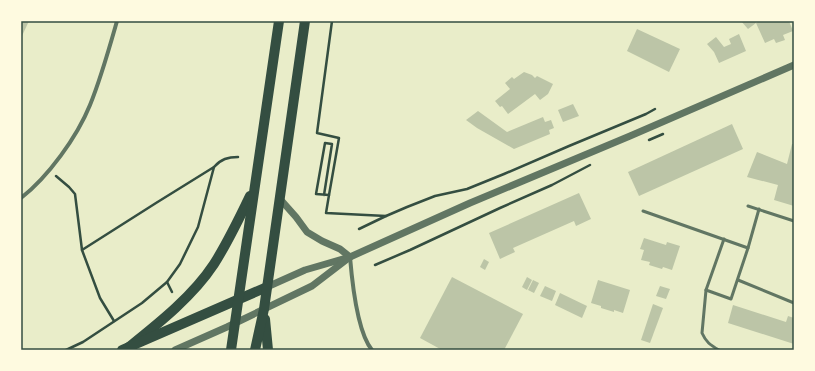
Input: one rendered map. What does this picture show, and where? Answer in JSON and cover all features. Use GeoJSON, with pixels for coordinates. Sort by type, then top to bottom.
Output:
{"type":"FeatureCollection","features":[{"type":"Feature","properties":{"kind":"main road"},"geometry":{"type":"LineString","coordinates":[[231,350],[279,21]]}},
{"type":"Feature","properties":{"kind":"main road"},"geometry":{"type":"LineString","coordinates":[[255,350],[264,310],[305,21]]}},
{"type":"Feature","properties":{"kind":"main road"},"geometry":{"type":"LineString","coordinates":[[126,348],[160,322],[204,278],[226,243],[254,188]]}},
{"type":"Feature","properties":{"kind":"main road"},"geometry":{"type":"LineString","coordinates":[[126,348],[267,287]]}},
{"type":"Feature","properties":{"kind":"main road"},"geometry":{"type":"LineString","coordinates":[[264,310],[268,350]]}},
{"type":"Feature","properties":{"kind":"street"},"geometry":{"type":"LineString","coordinates":[[21,198],[49,170],[65,150],[83,121],[101,76],[117,21]]}},
{"type":"Feature","properties":{"kind":"street"},"geometry":{"type":"LineString","coordinates":[[267,287],[305,270],[350,258],[470,203],[794,65]]}},
{"type":"Feature","properties":{"kind":"street"},"geometry":{"type":"LineString","coordinates":[[280,199],[307,232],[340,249],[350,258],[353,289],[360,324],[367,344],[372,350]]}},
{"type":"Feature","properties":{"kind":"street"},"geometry":{"type":"LineString","coordinates":[[175,350],[264,310],[312,286],[350,258]]}},
{"type":"Feature","properties":{"kind":"lane"},"geometry":{"type":"LineString","coordinates":[[748,206],[794,221]]}},
{"type":"Feature","properties":{"kind":"lane"},"geometry":{"type":"LineString","coordinates":[[706,290],[731,299],[759,210]]}},
{"type":"Feature","properties":{"kind":"lane"},"geometry":{"type":"LineString","coordinates":[[643,211],[748,248]]}},
{"type":"Feature","properties":{"kind":"lane"},"geometry":{"type":"LineString","coordinates":[[719,350],[704,339],[702,332],[706,290],[724,239]]}},
{"type":"Feature","properties":{"kind":"lane"},"geometry":{"type":"LineString","coordinates":[[738,280],[794,303]]}},
{"type":"Feature","properties":{"kind":"path"},"geometry":{"type":"LineString","coordinates":[[332,21],[317,133],[340,138],[326,213],[386,216]]}},
{"type":"Feature","properties":{"kind":"path"},"geometry":{"type":"LineString","coordinates":[[359,229],[435,196],[467,189],[504,174],[655,109]]}},
{"type":"Feature","properties":{"kind":"path"},"geometry":{"type":"LineString","coordinates":[[643,143],[670,131]]}},
{"type":"Feature","properties":{"kind":"path"},"geometry":{"type":"LineString","coordinates":[[324,195],[332,144],[325,143],[319,170],[316,194],[324,195],[329,195]]}},
{"type":"Feature","properties":{"kind":"path"},"geometry":{"type":"LineString","coordinates":[[82,250],[214,168],[223,159],[238,157]]}},
{"type":"Feature","properties":{"kind":"path"},"geometry":{"type":"LineString","coordinates":[[375,265],[552,185],[596,162]]}},
{"type":"Feature","properties":{"kind":"path"},"geometry":{"type":"LineString","coordinates":[[66,350],[83,342],[142,303],[167,282],[180,264],[198,227],[214,168]]}},
{"type":"Feature","properties":{"kind":"path"},"geometry":{"type":"LineString","coordinates":[[49,170],[75,194],[82,250],[100,298],[114,321]]}},
{"type":"Feature","properties":{"kind":"path"},"geometry":{"type":"LineString","coordinates":[[167,282],[172,292]]}},
{"type":"Feature","properties":{"kind":"building"},"geometry":{"type":"Polygon","coordinates":[[[21,21],[29,21],[21,38],[21,21]]]}},
{"type":"Feature","properties":{"kind":"building"},"geometry":{"type":"Polygon","coordinates":[[[741,21],[755,21],[756,23],[748,29],[741,21]]]}},
{"type":"Feature","properties":{"kind":"building"},"geometry":{"type":"Polygon","coordinates":[[[760,21],[789,21],[793,31],[783,35],[785,40],[776,43],[774,39],[765,43],[756,23],[760,21]]]}},
{"type":"Feature","properties":{"kind":"building"},"geometry":{"type":"Polygon","coordinates":[[[637,29],[680,49],[669,72],[627,51],[637,29]]]}},
{"type":"Feature","properties":{"kind":"building"},"geometry":{"type":"Polygon","coordinates":[[[739,34],[746,51],[719,63],[714,52],[707,44],[716,37],[724,47],[731,44],[729,39],[739,34]]]}},
{"type":"Feature","properties":{"kind":"building"},"geometry":{"type":"Polygon","coordinates":[[[524,72],[535,78],[537,76],[553,84],[548,94],[540,100],[535,94],[508,114],[502,106],[500,107],[495,101],[510,89],[505,83],[512,77],[514,79],[524,72]]]}},
{"type":"Feature","properties":{"kind":"building"},"geometry":{"type":"Polygon","coordinates":[[[573,104],[579,116],[563,122],[558,110],[573,104]]]}},
{"type":"Feature","properties":{"kind":"building"},"geometry":{"type":"Polygon","coordinates":[[[478,111],[507,132],[543,117],[545,122],[551,120],[554,128],[549,130],[550,134],[514,149],[466,120],[478,111]]]}},
{"type":"Feature","properties":{"kind":"building"},"geometry":{"type":"Polygon","coordinates":[[[732,124],[743,149],[639,196],[628,172],[732,124]]]}},
{"type":"Feature","properties":{"kind":"building"},"geometry":{"type":"Polygon","coordinates":[[[792,144],[794,144],[794,206],[774,200],[778,185],[747,177],[757,152],[787,164],[792,144]]]}},
{"type":"Feature","properties":{"kind":"building"},"geometry":{"type":"Polygon","coordinates":[[[579,193],[591,219],[576,226],[574,221],[513,248],[515,252],[500,259],[489,233],[579,193]]]}},
{"type":"Feature","properties":{"kind":"building"},"geometry":{"type":"Polygon","coordinates":[[[644,238],[666,245],[667,242],[680,246],[672,270],[649,265],[650,262],[641,260],[644,250],[640,249],[644,238]]]}},
{"type":"Feature","properties":{"kind":"building"},"geometry":{"type":"Polygon","coordinates":[[[484,259],[489,262],[485,270],[480,267],[484,259]]]}},
{"type":"Feature","properties":{"kind":"building"},"geometry":{"type":"Polygon","coordinates":[[[452,277],[523,314],[504,350],[442,350],[420,338],[452,277]]]}},
{"type":"Feature","properties":{"kind":"building"},"geometry":{"type":"Polygon","coordinates":[[[527,277],[532,280],[527,290],[522,287],[527,277]]]}},
{"type":"Feature","properties":{"kind":"building"},"geometry":{"type":"Polygon","coordinates":[[[533,280],[539,283],[534,293],[528,290],[533,280]]]}},
{"type":"Feature","properties":{"kind":"building"},"geometry":{"type":"Polygon","coordinates":[[[598,280],[630,290],[623,313],[601,308],[601,306],[591,303],[598,280]]]}},
{"type":"Feature","properties":{"kind":"building"},"geometry":{"type":"Polygon","coordinates":[[[545,286],[556,291],[552,301],[540,296],[545,286]]]}},
{"type":"Feature","properties":{"kind":"building"},"geometry":{"type":"Polygon","coordinates":[[[660,286],[670,289],[666,299],[656,296],[660,286]]]}},
{"type":"Feature","properties":{"kind":"building"},"geometry":{"type":"Polygon","coordinates":[[[560,293],[587,306],[582,318],[555,305],[560,293]]]}},
{"type":"Feature","properties":{"kind":"building"},"geometry":{"type":"Polygon","coordinates":[[[653,304],[663,308],[650,343],[641,340],[653,304]]]}},
{"type":"Feature","properties":{"kind":"building"},"geometry":{"type":"Polygon","coordinates":[[[733,305],[786,322],[788,316],[794,318],[794,344],[728,323],[733,305]]]}}]}
